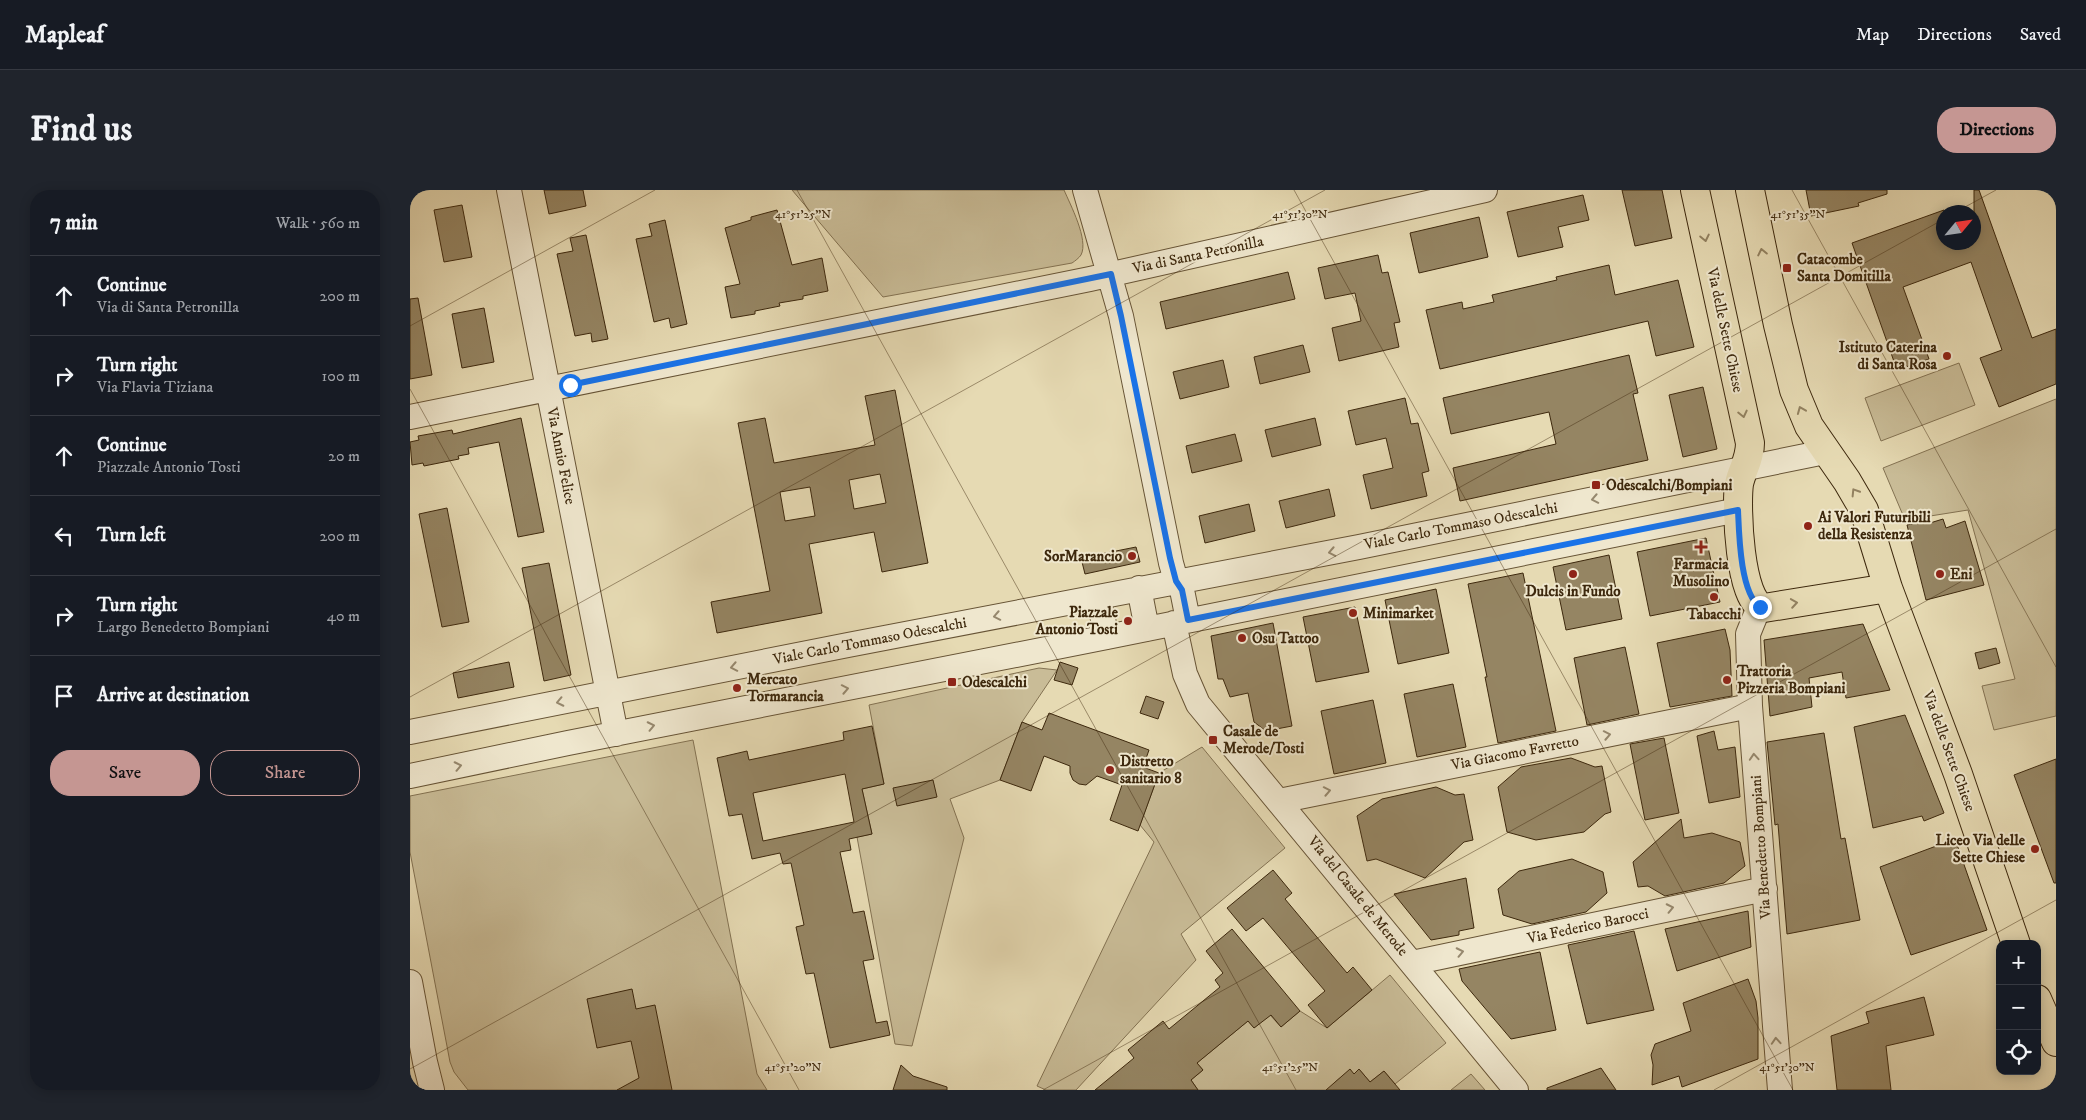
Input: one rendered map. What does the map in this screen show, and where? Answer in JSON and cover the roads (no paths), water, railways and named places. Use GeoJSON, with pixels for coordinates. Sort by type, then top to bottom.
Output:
{"type":"FeatureCollection","features":[{"type":"Feature","properties":{"kind":"main road","name":"Via delle Sette Chiese"},"geometry":{"type":"LineString","coordinates":[[1695,190],[1750,443],[1749,457],[1739,484],[1738,510],[1746,580],[1751,596],[1760,607]]}},
{"type":"Feature","properties":{"kind":"main road"},"geometry":{"type":"LineString","coordinates":[[1750,190],[1778,325],[1794,390],[1808,426],[1826,452]]}},
{"type":"Feature","properties":{"kind":"main road","name":"Via delle Sette Chiese"},"geometry":{"type":"LineString","coordinates":[[1826,452],[1848,481],[1864,510],[1888,588],[1968,801],[2015,940]]}},
{"type":"Feature","properties":{"kind":"main road"},"geometry":{"type":"LineString","coordinates":[[1760,607],[1764,608],[1888,588]]}},
{"type":"Feature","properties":{"kind":"main road"},"geometry":{"type":"LineString","coordinates":[[2041,1008],[2056,1042]]}},
{"type":"Feature","properties":{"kind":"street","name":"Via Annio Felice"},"geometry":{"type":"LineString","coordinates":[[509,190],[608,692]]}},
{"type":"Feature","properties":{"kind":"street"},"geometry":{"type":"LineString","coordinates":[[1085,190],[1111,274],[1173,572],[1182,590],[1181,622]]}},
{"type":"Feature","properties":{"kind":"street","name":"Via di Santa Petronilla"},"geometry":{"type":"LineString","coordinates":[[410,418],[1111,274],[1485,190]]}},
{"type":"Feature","properties":{"kind":"street","name":"Viale Carlo Tommaso Odescalchi"},"geometry":{"type":"LineString","coordinates":[[1173,572],[1359,547],[1826,452]]}},
{"type":"Feature","properties":{"kind":"street"},"geometry":{"type":"LineString","coordinates":[[410,776],[1738,510]]}},
{"type":"Feature","properties":{"kind":"street"},"geometry":{"type":"LineString","coordinates":[[1107,637],[1098,597],[1139,588],[1173,572]]}},
{"type":"Feature","properties":{"kind":"street"},"geometry":{"type":"LineString","coordinates":[[1139,588],[1147,629]]}},
{"type":"Feature","properties":{"kind":"street","name":"Viale Carlo Tommaso Odescalchi"},"geometry":{"type":"LineString","coordinates":[[410,732],[1098,597]]}},
{"type":"Feature","properties":{"kind":"street","name":"Via Benedetto Bompiani"},"geometry":{"type":"LineString","coordinates":[[1760,607],[1748,634],[1750,706],[1780,1090]]}},
{"type":"Feature","properties":{"kind":"street","name":"Via del Casale de Merode"},"geometry":{"type":"LineString","coordinates":[[1181,622],[1185,674],[1198,704],[1280,801],[1516,1090]]}},
{"type":"Feature","properties":{"kind":"street"},"geometry":{"type":"LineString","coordinates":[[608,692],[616,734]]}},
{"type":"Feature","properties":{"kind":"street","name":"Via Giacomo Favretto"},"geometry":{"type":"LineString","coordinates":[[1280,801],[1750,706]]}},
{"type":"Feature","properties":{"kind":"street","name":"Via Federico Barocci"},"geometry":{"type":"LineString","coordinates":[[1412,963],[1764,889]]}},
{"type":"Feature","properties":{"kind":"street"},"geometry":{"type":"LineString","coordinates":[[410,982],[432,1090]]}},
{"type":"Feature","properties":{"kind":"place","name":"Catacombe Santa Domitilla"},"geometry":{"type":"Point","coordinates":[1787,268]}},
{"type":"Feature","properties":{"kind":"place","name":"Istituto Caterina di Santa Rosa"},"geometry":{"type":"Point","coordinates":[1947,356]}},
{"type":"Feature","properties":{"kind":"place","name":"Odescalchi/Bompiani"},"geometry":{"type":"Point","coordinates":[1596,485]}},
{"type":"Feature","properties":{"kind":"place","name":"Ai Valori Futuribili della Resistenza"},"geometry":{"type":"Point","coordinates":[1808,526]}},
{"type":"Feature","properties":{"kind":"place","name":"Farmacia Musolino"},"geometry":{"type":"Point","coordinates":[1701,547]}},
{"type":"Feature","properties":{"kind":"place","name":"SorMarancio"},"geometry":{"type":"Point","coordinates":[1132,556]}},
{"type":"Feature","properties":{"kind":"place","name":"Dulcis in Fundo"},"geometry":{"type":"Point","coordinates":[1573,574]}},
{"type":"Feature","properties":{"kind":"place","name":"Eni"},"geometry":{"type":"Point","coordinates":[1940,574]}},
{"type":"Feature","properties":{"kind":"place","name":"Tabacchi"},"geometry":{"type":"Point","coordinates":[1714,597]}},
{"type":"Feature","properties":{"kind":"place","name":"Minimarket"},"geometry":{"type":"Point","coordinates":[1353,613]}},
{"type":"Feature","properties":{"kind":"place","name":"Piazzale Antonio Tosti"},"geometry":{"type":"Point","coordinates":[1128,621]}},
{"type":"Feature","properties":{"kind":"place","name":"Osu Tattoo"},"geometry":{"type":"Point","coordinates":[1242,638]}},
{"type":"Feature","properties":{"kind":"place","name":"Trattoria Pizzeria Bompiani"},"geometry":{"type":"Point","coordinates":[1727,680]}},
{"type":"Feature","properties":{"kind":"place","name":"Odescalchi"},"geometry":{"type":"Point","coordinates":[952,682]}},
{"type":"Feature","properties":{"kind":"place","name":"Mercato Tormarancia"},"geometry":{"type":"Point","coordinates":[737,688]}},
{"type":"Feature","properties":{"kind":"place","name":"Casale de Merode/Tosti"},"geometry":{"type":"Point","coordinates":[1213,740]}},
{"type":"Feature","properties":{"kind":"place","name":"Distretto sanitario 8"},"geometry":{"type":"Point","coordinates":[1110,770]}},
{"type":"Feature","properties":{"kind":"place","name":"Liceo Via delle Sette Chiese"},"geometry":{"type":"Point","coordinates":[2035,849]}}]}
